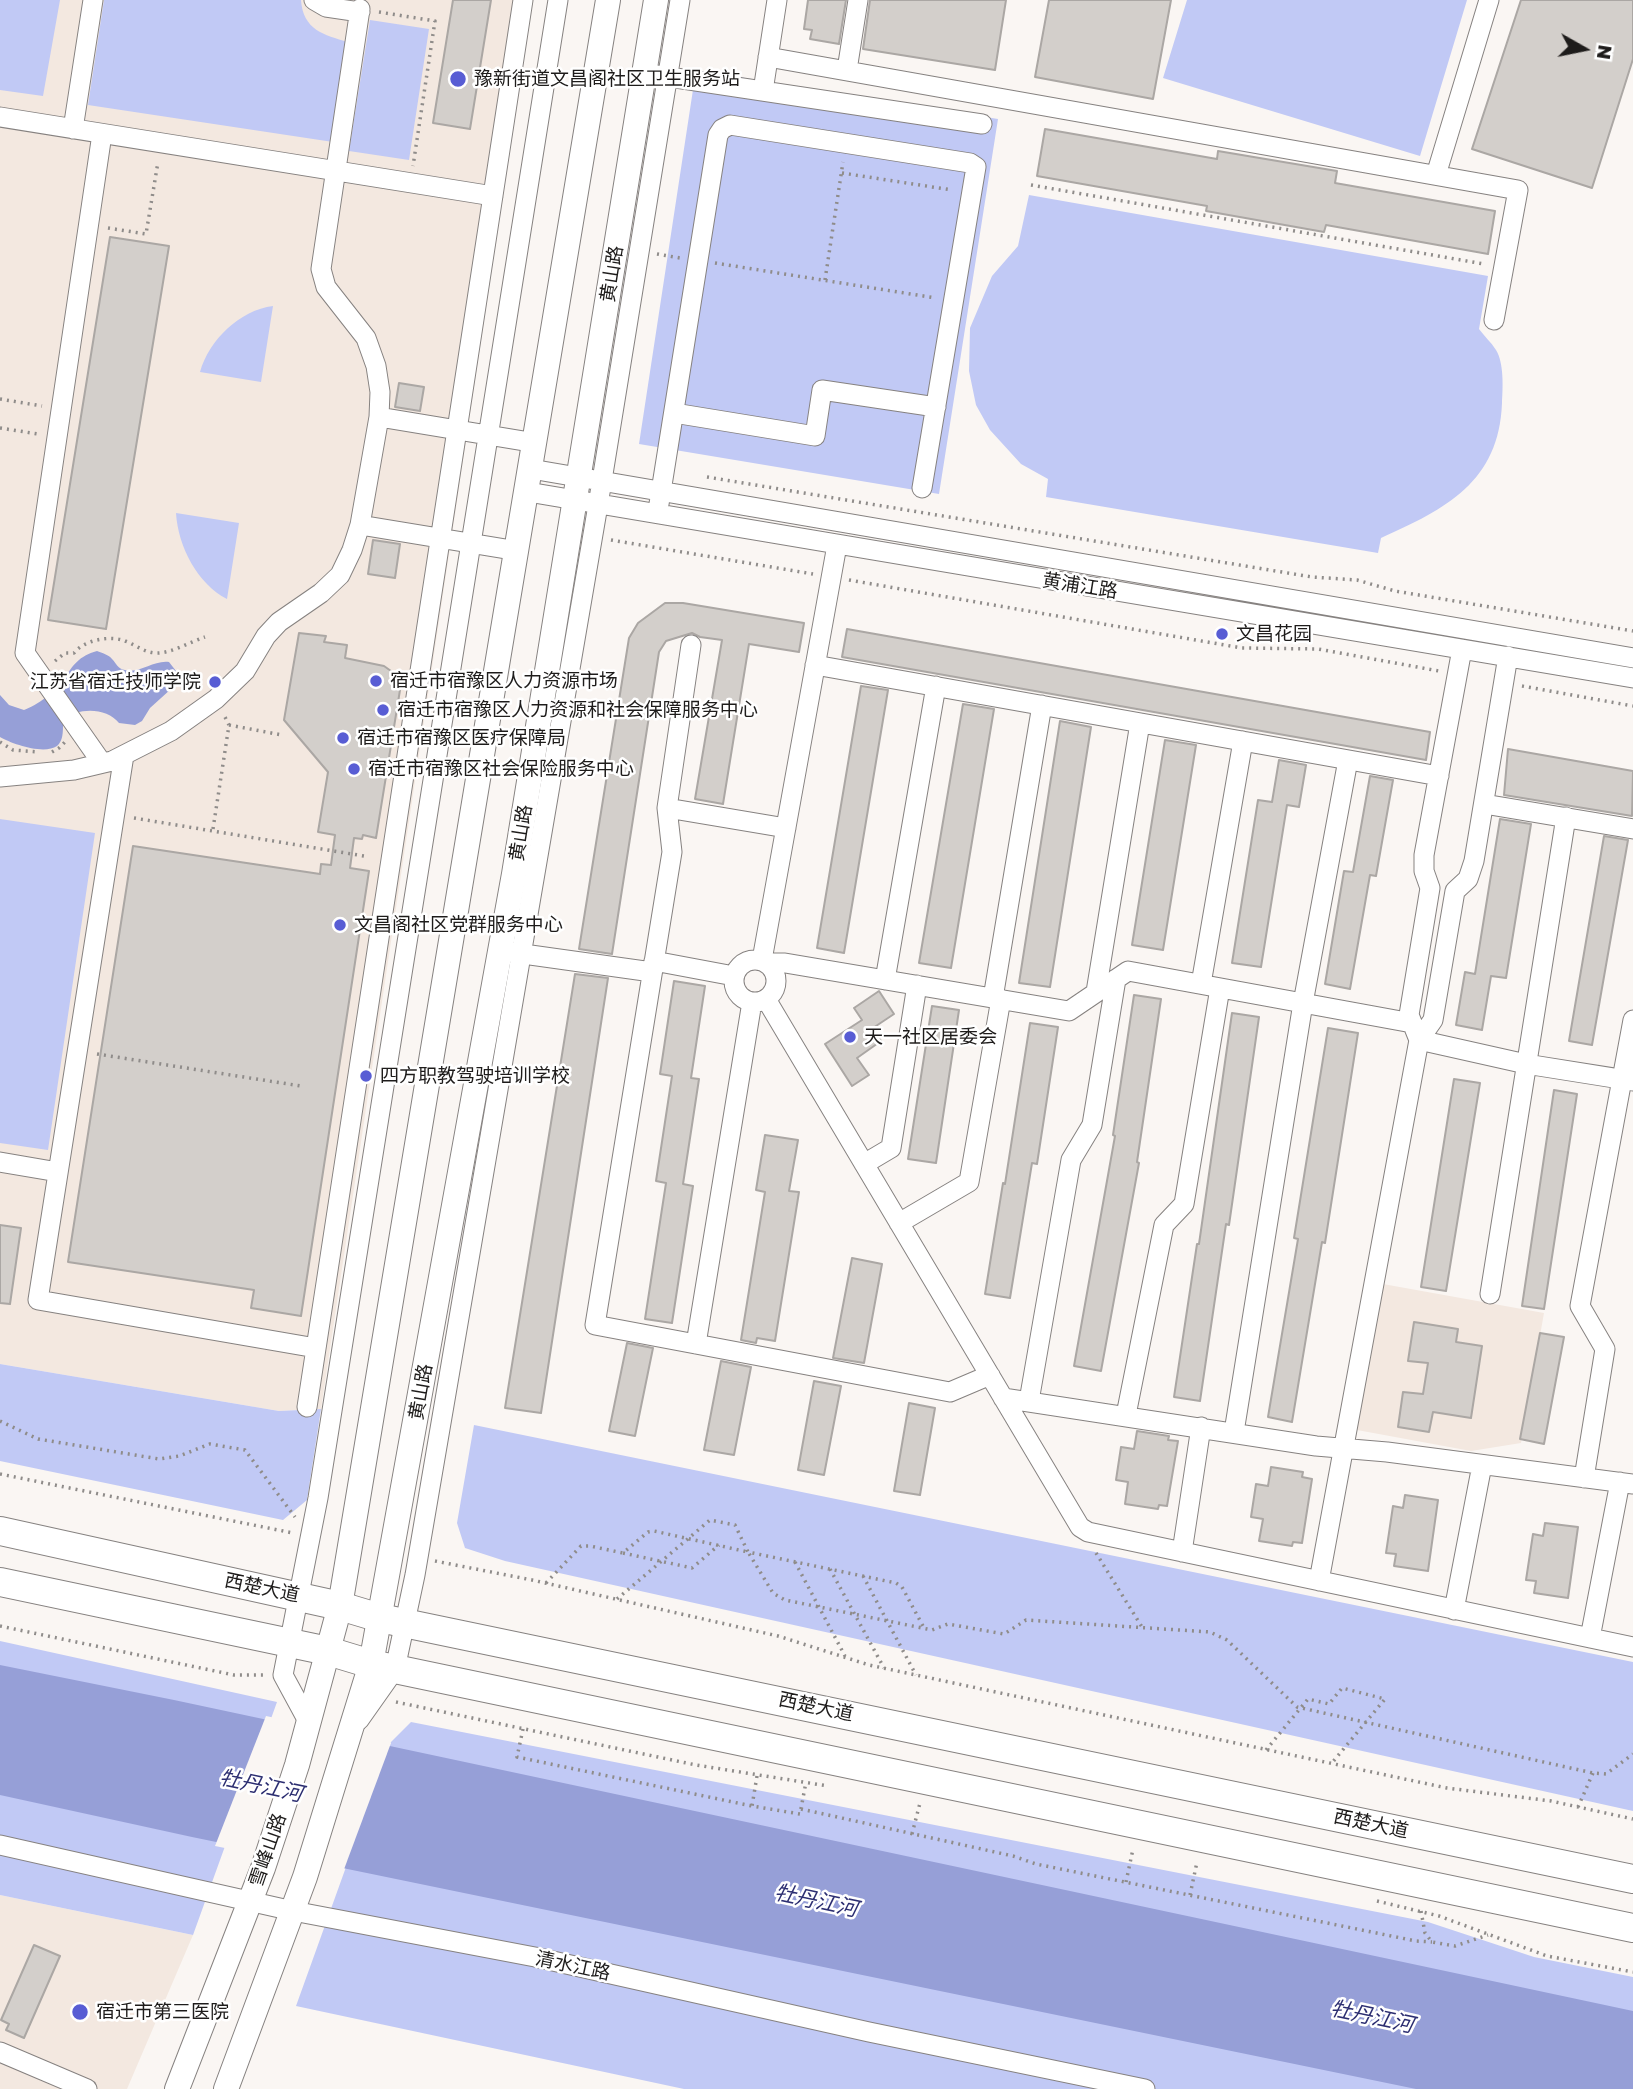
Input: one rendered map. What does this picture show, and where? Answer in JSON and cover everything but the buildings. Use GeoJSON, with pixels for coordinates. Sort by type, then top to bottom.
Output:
{"type":"FeatureCollection","features":[{"type":"Feature","properties":{"kind":"highway","name":"西楚大道"},"geometry":{"type":"LineString","coordinates":[[0,1531],[340,1606],[392,1621],[1633,1879]]}},
{"type":"Feature","properties":{"kind":"highway"},"geometry":{"type":"LineString","coordinates":[[0,1582],[328,1651],[383,1667],[1633,1928]]}},
{"type":"Feature","properties":{"kind":"main road"},"geometry":{"type":"LineString","coordinates":[[340,1606],[530,481],[608,0]]}},
{"type":"Feature","properties":{"kind":"main road","name":"黄山路"},"geometry":{"type":"LineString","coordinates":[[383,1667],[511,952],[588,491],[656,75],[656,0]]}},
{"type":"Feature","properties":{"kind":"main road","name":"雪峰山路"},"geometry":{"type":"LineString","coordinates":[[177,2089],[263,1868],[309,1723],[340,1606]]}},
{"type":"Feature","properties":{"kind":"main road"},"geometry":{"type":"LineString","coordinates":[[226,2089],[305,1877],[352,1729],[383,1667]]}},
{"type":"Feature","properties":{"kind":"street"},"geometry":{"type":"LineString","coordinates":[[73,129],[93,0]]}},
{"type":"Feature","properties":{"kind":"street"},"geometry":{"type":"LineString","coordinates":[[0,777],[74,770],[102,763],[171,731],[216,699],[244,671],[266,636],[279,622],[321,593],[340,575],[352,550],[360,525],[379,417],[380,392],[376,366],[366,338],[332,296],[321,269],[360,11],[326,7],[314,0]]}},
{"type":"Feature","properties":{"kind":"street"},"geometry":{"type":"LineString","coordinates":[[307,1407],[523,0]]}},
{"type":"Feature","properties":{"kind":"street"},"geometry":{"type":"LineString","coordinates":[[309,1723],[283,1675],[310,1537],[558,0]]}},
{"type":"Feature","properties":{"kind":"street"},"geometry":{"type":"LineString","coordinates":[[392,1621],[417,1558],[511,952],[592,537],[588,491],[639,251],[656,75],[680,0]]}},
{"type":"Feature","properties":{"kind":"street"},"geometry":{"type":"LineString","coordinates":[[763,91],[777,0]]}},
{"type":"Feature","properties":{"kind":"street"},"geometry":{"type":"LineString","coordinates":[[847,70],[858,0]]}},
{"type":"Feature","properties":{"kind":"street"},"geometry":{"type":"LineString","coordinates":[[1436,175],[1489,0]]}},
{"type":"Feature","properties":{"kind":"street"},"geometry":{"type":"LineString","coordinates":[[768,57],[1518,190],[1494,320]]}},
{"type":"Feature","properties":{"kind":"street"},"geometry":{"type":"LineString","coordinates":[[656,75],[982,124]]}},
{"type":"Feature","properties":{"kind":"street"},"geometry":{"type":"LineString","coordinates":[[0,117],[493,196]]}},
{"type":"Feature","properties":{"kind":"street"},"geometry":{"type":"LineString","coordinates":[[657,514],[718,135],[730,125],[970,163],[976,167],[922,488]]}},
{"type":"Feature","properties":{"kind":"street"},"geometry":{"type":"LineString","coordinates":[[102,134],[25,653],[102,763]]}},
{"type":"Feature","properties":{"kind":"street"},"geometry":{"type":"LineString","coordinates":[[674,413],[815,436],[822,390],[936,407]]}},
{"type":"Feature","properties":{"kind":"street"},"geometry":{"type":"LineString","coordinates":[[379,417],[536,443]]}},
{"type":"Feature","properties":{"kind":"street","name":"黄浦江路"},"geometry":{"type":"LineString","coordinates":[[530,481],[588,491],[657,514],[1633,678]]}},
{"type":"Feature","properties":{"kind":"street","name":"黄浦江路"},"geometry":{"type":"LineString","coordinates":[[588,491],[661,492],[1633,659]]}},
{"type":"Feature","properties":{"kind":"street"},"geometry":{"type":"LineString","coordinates":[[360,525],[518,551]]}},
{"type":"Feature","properties":{"kind":"street"},"geometry":{"type":"LineString","coordinates":[[765,962],[786,828],[837,545]]}},
{"type":"Feature","properties":{"kind":"street"},"geometry":{"type":"LineString","coordinates":[[691,645],[667,808],[672,852],[595,1325],[950,1392],[990,1375]]}},
{"type":"Feature","properties":{"kind":"street"},"geometry":{"type":"LineString","coordinates":[[1320,1581],[1415,1031],[1409,1015],[1430,888],[1424,871],[1424,855],[1462,649]]}},
{"type":"Feature","properties":{"kind":"street"},"geometry":{"type":"LineString","coordinates":[[1415,1031],[1433,1020],[1455,891],[1468,879],[1474,862],[1508,656]]}},
{"type":"Feature","properties":{"kind":"street"},"geometry":{"type":"LineString","coordinates":[[815,665],[1438,776]]}},
{"type":"Feature","properties":{"kind":"street"},"geometry":{"type":"LineString","coordinates":[[885,980],[936,686]]}},
{"type":"Feature","properties":{"kind":"street"},"geometry":{"type":"LineString","coordinates":[[899,1223],[969,1182],[1042,705]]}},
{"type":"Feature","properties":{"kind":"street"},"geometry":{"type":"LineString","coordinates":[[1096,992],[1140,723]]}},
{"type":"Feature","properties":{"kind":"street"},"geometry":{"type":"LineString","coordinates":[[1126,1415],[1164,1226],[1184,1204],[1243,741]]}},
{"type":"Feature","properties":{"kind":"street"},"geometry":{"type":"LineString","coordinates":[[124,755],[38,1300],[316,1348]]}},
{"type":"Feature","properties":{"kind":"street"},"geometry":{"type":"LineString","coordinates":[[1234,1432],[1303,1003],[1348,760]]}},
{"type":"Feature","properties":{"kind":"street"},"geometry":{"type":"LineString","coordinates":[[1484,804],[1633,829]]}},
{"type":"Feature","properties":{"kind":"street"},"geometry":{"type":"LineString","coordinates":[[667,808],[786,828]]}},
{"type":"Feature","properties":{"kind":"street"},"geometry":{"type":"LineString","coordinates":[[1490,1294],[1566,817]]}},
{"type":"Feature","properties":{"kind":"street"},"geometry":{"type":"LineString","coordinates":[[511,952],[734,976]]}},
{"type":"Feature","properties":{"kind":"street"},"geometry":{"type":"LineString","coordinates":[[765,962],[773,969],[777,982],[775,989],[759,1001],[745,1000],[736,990],[734,976],[737,969],[748,961],[785,963],[1069,1011],[1128,971],[1303,1003],[1415,1031],[1526,1064],[1628,1080]]}},
{"type":"Feature","properties":{"kind":"street"},"geometry":{"type":"LineString","coordinates":[[1029,1401],[1071,1160],[1091,1125],[1116,979]]}},
{"type":"Feature","properties":{"kind":"street"},"geometry":{"type":"LineString","coordinates":[[864,1164],[891,1147],[918,985]]}},
{"type":"Feature","properties":{"kind":"street"},"geometry":{"type":"LineString","coordinates":[[696,1344],[759,1001]]}},
{"type":"Feature","properties":{"kind":"street"},"geometry":{"type":"LineString","coordinates":[[759,1001],[864,1164],[1080,1527],[1088,1532],[1633,1647]]}},
{"type":"Feature","properties":{"kind":"street"},"geometry":{"type":"LineString","coordinates":[[1584,1478],[1605,1349],[1580,1306],[1628,1080],[1633,1020]]}},
{"type":"Feature","properties":{"kind":"street"},"geometry":{"type":"LineString","coordinates":[[0,1162],[58,1172]]}},
{"type":"Feature","properties":{"kind":"street"},"geometry":{"type":"LineString","coordinates":[[1003,1398],[1316,1446],[1343,1447],[1626,1483],[1590,1638]]}},
{"type":"Feature","properties":{"kind":"street"},"geometry":{"type":"LineString","coordinates":[[1182,1552],[1201,1427]]}},
{"type":"Feature","properties":{"kind":"street"},"geometry":{"type":"LineString","coordinates":[[1454,1610],[1482,1465]]}},
{"type":"Feature","properties":{"kind":"street"},"geometry":{"type":"LineString","coordinates":[[352,1729],[374,1698],[383,1667]]}},
{"type":"Feature","properties":{"kind":"street","name":"清水江路"},"geometry":{"type":"LineString","coordinates":[[0,1845],[293,1911],[535,1957],[869,2032],[1145,2089]]}},
{"type":"Feature","properties":{"kind":"street"},"geometry":{"type":"LineString","coordinates":[[0,2052],[87,2089]]}},
{"type":"Feature","properties":{"kind":"path"},"geometry":{"type":"LineString","coordinates":[[360,11],[435,21],[411,184]]}},
{"type":"Feature","properties":{"kind":"path"},"geometry":{"type":"LineString","coordinates":[[89,225],[146,234],[161,143]]}},
{"type":"Feature","properties":{"kind":"path"},"geometry":{"type":"LineString","coordinates":[[825,280],[846,144]]}},
{"type":"Feature","properties":{"kind":"path"},"geometry":{"type":"LineString","coordinates":[[841,173],[971,192]]}},
{"type":"Feature","properties":{"kind":"path"},"geometry":{"type":"LineString","coordinates":[[1031,185],[1503,267]]}},
{"type":"Feature","properties":{"kind":"path"},"geometry":{"type":"LineString","coordinates":[[639,251],[953,300]]}},
{"type":"Feature","properties":{"kind":"path"},"geometry":{"type":"LineString","coordinates":[[0,399],[61,410]]}},
{"type":"Feature","properties":{"kind":"path"},"geometry":{"type":"LineString","coordinates":[[0,428],[57,437]]}},
{"type":"Feature","properties":{"kind":"path"},"geometry":{"type":"LineString","coordinates":[[706,477],[1312,577],[1356,580],[1395,591],[1633,631]]}},
{"type":"Feature","properties":{"kind":"path"},"geometry":{"type":"LineString","coordinates":[[592,537],[1242,648],[1318,649],[1457,674]]}},
{"type":"Feature","properties":{"kind":"path"},"geometry":{"type":"LineString","coordinates":[[44,679],[56,659],[65,653],[74,653],[80,645],[90,642],[124,640],[142,650],[160,653],[205,637]]}},
{"type":"Feature","properties":{"kind":"path"},"geometry":{"type":"LineString","coordinates":[[1504,683],[1633,706]]}},
{"type":"Feature","properties":{"kind":"path"},"geometry":{"type":"LineString","coordinates":[[213,831],[229,725],[216,699]]}},
{"type":"Feature","properties":{"kind":"path"},"geometry":{"type":"LineString","coordinates":[[229,725],[282,734]]}},
{"type":"Feature","properties":{"kind":"path"},"geometry":{"type":"LineString","coordinates":[[0,742],[13,750],[48,753],[80,732]]}},
{"type":"Feature","properties":{"kind":"path"},"geometry":{"type":"LineString","coordinates":[[114,816],[364,856]]}},
{"type":"Feature","properties":{"kind":"path"},"geometry":{"type":"LineString","coordinates":[[77,1051],[301,1086]]}},
{"type":"Feature","properties":{"kind":"path"},"geometry":{"type":"LineString","coordinates":[[0,1421],[38,1439],[159,1459],[179,1456],[210,1444],[245,1450],[310,1537]]}},
{"type":"Feature","properties":{"kind":"path"},"geometry":{"type":"LineString","coordinates":[[0,1474],[310,1537]]}},
{"type":"Feature","properties":{"kind":"path"},"geometry":{"type":"LineString","coordinates":[[617,1599],[710,1520],[735,1525],[748,1552],[778,1598],[932,1630],[948,1624],[1004,1634],[1026,1620],[1219,1634],[1300,1708],[1593,1773],[1606,1774],[1633,1754]]}},
{"type":"Feature","properties":{"kind":"path"},"geometry":{"type":"LineString","coordinates":[[1080,1527],[1143,1628]]}},
{"type":"Feature","properties":{"kind":"path"},"geometry":{"type":"LineString","coordinates":[[623,1553],[648,1532],[654,1531],[896,1583],[902,1587],[924,1628]]}},
{"type":"Feature","properties":{"kind":"path"},"geometry":{"type":"LineString","coordinates":[[546,1583],[581,1546],[692,1568],[719,1545]]}},
{"type":"Feature","properties":{"kind":"path"},"geometry":{"type":"LineString","coordinates":[[417,1558],[546,1583],[778,1636],[916,1675],[1447,1788],[1551,1801],[1633,1819]]}},
{"type":"Feature","properties":{"kind":"path"},"geometry":{"type":"LineString","coordinates":[[795,1562],[845,1657]]}},
{"type":"Feature","properties":{"kind":"path"},"geometry":{"type":"LineString","coordinates":[[830,1569],[884,1668]]}},
{"type":"Feature","properties":{"kind":"path"},"geometry":{"type":"LineString","coordinates":[[863,1576],[916,1675]]}},
{"type":"Feature","properties":{"kind":"path"},"geometry":{"type":"LineString","coordinates":[[0,1626],[234,1675],[283,1675]]}},
{"type":"Feature","properties":{"kind":"path"},"geometry":{"type":"LineString","coordinates":[[1266,1750],[1308,1699],[1329,1704],[1342,1688],[1385,1699],[1331,1764]]}},
{"type":"Feature","properties":{"kind":"path"},"geometry":{"type":"LineString","coordinates":[[374,1698],[696,1765],[833,1787]]}},
{"type":"Feature","properties":{"kind":"path"},"geometry":{"type":"LineString","coordinates":[[523,1729],[517,1757],[752,1806],[800,1814],[806,1782]]}},
{"type":"Feature","properties":{"kind":"path"},"geometry":{"type":"LineString","coordinates":[[1578,1807],[1593,1773]]}},
{"type":"Feature","properties":{"kind":"path"},"geometry":{"type":"LineString","coordinates":[[752,1806],[757,1776]]}},
{"type":"Feature","properties":{"kind":"path"},"geometry":{"type":"LineString","coordinates":[[909,1800],[933,1805]]}},
{"type":"Feature","properties":{"kind":"path"},"geometry":{"type":"LineString","coordinates":[[912,1834],[920,1803]]}},
{"type":"Feature","properties":{"kind":"path"},"geometry":{"type":"LineString","coordinates":[[801,1809],[1013,1856],[1036,1864],[1416,1941],[1455,1946],[1490,1935]]}},
{"type":"Feature","properties":{"kind":"path"},"geometry":{"type":"LineString","coordinates":[[1126,1882],[1133,1849],[1146,1852]]}},
{"type":"Feature","properties":{"kind":"path"},"geometry":{"type":"LineString","coordinates":[[1184,1860],[1197,1862],[1190,1895]]}},
{"type":"Feature","properties":{"kind":"path"},"geometry":{"type":"LineString","coordinates":[[1367,1899],[1421,1910],[1547,1956],[1633,1972]]}},
{"type":"Feature","properties":{"kind":"path"},"geometry":{"type":"LineString","coordinates":[[1421,1910],[1425,1933],[1432,1942]]}},
{"type":"Feature","properties":{"kind":"shaded area","name":"江苏省宿迁技师学院"},"geometry":{"type":"Polygon","coordinates":[[[0,0],[532,0],[321,1409],[279,1411],[0,1364],[0,0]]]}},
{"type":"Feature","properties":{"kind":"shaded area"},"geometry":{"type":"Polygon","coordinates":[[[0,0],[60,0],[43,96],[0,90],[0,0]]]}},
{"type":"Feature","properties":{"kind":"shaded area"},"geometry":{"type":"Polygon","coordinates":[[[104,0],[301,0],[310,25],[323,34],[348,42],[333,142],[88,105],[104,0]]]}},
{"type":"Feature","properties":{"kind":"shaded area"},"geometry":{"type":"Polygon","coordinates":[[[1187,0],[1467,0],[1420,156],[1163,78],[1187,0]]]}},
{"type":"Feature","properties":{"kind":"shaded area"},"geometry":{"type":"Polygon","coordinates":[[[370,20],[429,29],[409,160],[349,151],[370,20]]]}},
{"type":"Feature","properties":{"kind":"shaded area"},"geometry":{"type":"Polygon","coordinates":[[[696,70],[998,119],[939,494],[639,444],[696,70]]]}},
{"type":"Feature","properties":{"kind":"shaded area"},"geometry":{"type":"Polygon","coordinates":[[[1029,195],[1488,276],[1479,329],[1499,355],[1503,383],[1499,430],[1480,473],[1447,503],[1427,516],[1381,538],[1378,553],[1046,497],[1048,479],[1021,464],[990,430],[976,405],[969,371],[970,328],[992,276],[1018,246],[1029,195]]]}},
{"type":"Feature","properties":{"kind":"shaded area"},"geometry":{"type":"Polygon","coordinates":[[[273,306],[261,382],[200,372],[218,338],[228,328],[249,314],[273,306]]]}},
{"type":"Feature","properties":{"kind":"shaded area"},"geometry":{"type":"Polygon","coordinates":[[[176,513],[239,523],[227,599],[207,584],[191,563],[181,539],[176,513]]]}},
{"type":"Feature","properties":{"kind":"shaded area"},"geometry":{"type":"Polygon","coordinates":[[[0,819],[95,833],[48,1150],[0,1143],[0,819]]]}},
{"type":"Feature","properties":{"kind":"shaded area"},"geometry":{"type":"Polygon","coordinates":[[[1383,1284],[1544,1313],[1521,1443],[1471,1451],[1357,1430],[1383,1284]]]}},
{"type":"Feature","properties":{"kind":"shaded area"},"geometry":{"type":"Polygon","coordinates":[[[0,1364],[279,1411],[321,1409],[307,1500],[283,1520],[0,1461],[0,1364]]]}},
{"type":"Feature","properties":{"kind":"shaded area"},"geometry":{"type":"Polygon","coordinates":[[[474,1425],[1633,1662],[1633,1811],[505,1561],[465,1548],[457,1523],[474,1425]]]}},
{"type":"Feature","properties":{"kind":"shaded area"},"geometry":{"type":"Polygon","coordinates":[[[0,1641],[277,1702],[193,1935],[0,1895],[0,1641]]]}},
{"type":"Feature","properties":{"kind":"shaded area"},"geometry":{"type":"Polygon","coordinates":[[[411,1722],[1428,1922],[1534,1957],[1633,1977],[1633,2089],[684,2089],[296,2006],[391,1742],[411,1722]]]}},
{"type":"Feature","properties":{"kind":"shaded area","name":"宿迁市第三医院"},"geometry":{"type":"Polygon","coordinates":[[[0,1895],[193,1935],[127,2089],[0,2089],[0,1895]]]}},
{"type":"Feature","properties":{"kind":"water"},"geometry":{"type":"Polygon","coordinates":[[[97,651],[109,656],[119,667],[131,671],[169,662],[176,671],[175,683],[150,708],[142,721],[135,725],[119,723],[105,713],[87,711],[76,713],[63,724],[60,742],[51,748],[28,748],[0,737],[0,695],[9,705],[24,710],[29,708],[56,689],[81,658],[97,651]]]}},
{"type":"Feature","properties":{"kind":"water","name":"牡丹江河"},"geometry":{"type":"Polygon","coordinates":[[[0,1665],[1633,2011],[1633,2089],[1416,2089],[0,1795],[0,1665]]]}},
{"type":"Feature","properties":{"kind":"pier"},"geometry":{"type":"Polygon","coordinates":[[[266,1716],[391,1743],[343,1872],[215,1846],[266,1716]]]}},
{"type":"Feature","properties":{"kind":"place","name":"豫新街道文昌阁社区卫生服务站"},"geometry":{"type":"Point","coordinates":[458,79]}},
{"type":"Feature","properties":{"kind":"place","name":"文昌花园"},"geometry":{"type":"Point","coordinates":[1222,634]}},
{"type":"Feature","properties":{"kind":"place","name":"宿迁市宿豫区人力资源市场"},"geometry":{"type":"Point","coordinates":[376,681]}},
{"type":"Feature","properties":{"kind":"place","name":"江苏省宿迁技师学院"},"geometry":{"type":"Point","coordinates":[215,682]}},
{"type":"Feature","properties":{"kind":"place","name":"宿迁市宿豫区人力资源和社会保障服务中心"},"geometry":{"type":"Point","coordinates":[383,710]}},
{"type":"Feature","properties":{"kind":"place","name":"宿迁市宿豫区医疗保障局"},"geometry":{"type":"Point","coordinates":[343,738]}},
{"type":"Feature","properties":{"kind":"place","name":"宿迁市宿豫区社会保险服务中心"},"geometry":{"type":"Point","coordinates":[354,769]}},
{"type":"Feature","properties":{"kind":"place","name":"文昌阁社区党群服务中心"},"geometry":{"type":"Point","coordinates":[340,925]}},
{"type":"Feature","properties":{"kind":"place","name":"天一社区居委会"},"geometry":{"type":"Point","coordinates":[850,1037]}},
{"type":"Feature","properties":{"kind":"place","name":"四方职教驾驶培训学校"},"geometry":{"type":"Point","coordinates":[366,1076]}},
{"type":"Feature","properties":{"kind":"place","name":"宿迁市第三医院"},"geometry":{"type":"Point","coordinates":[80,2012]}}]}
